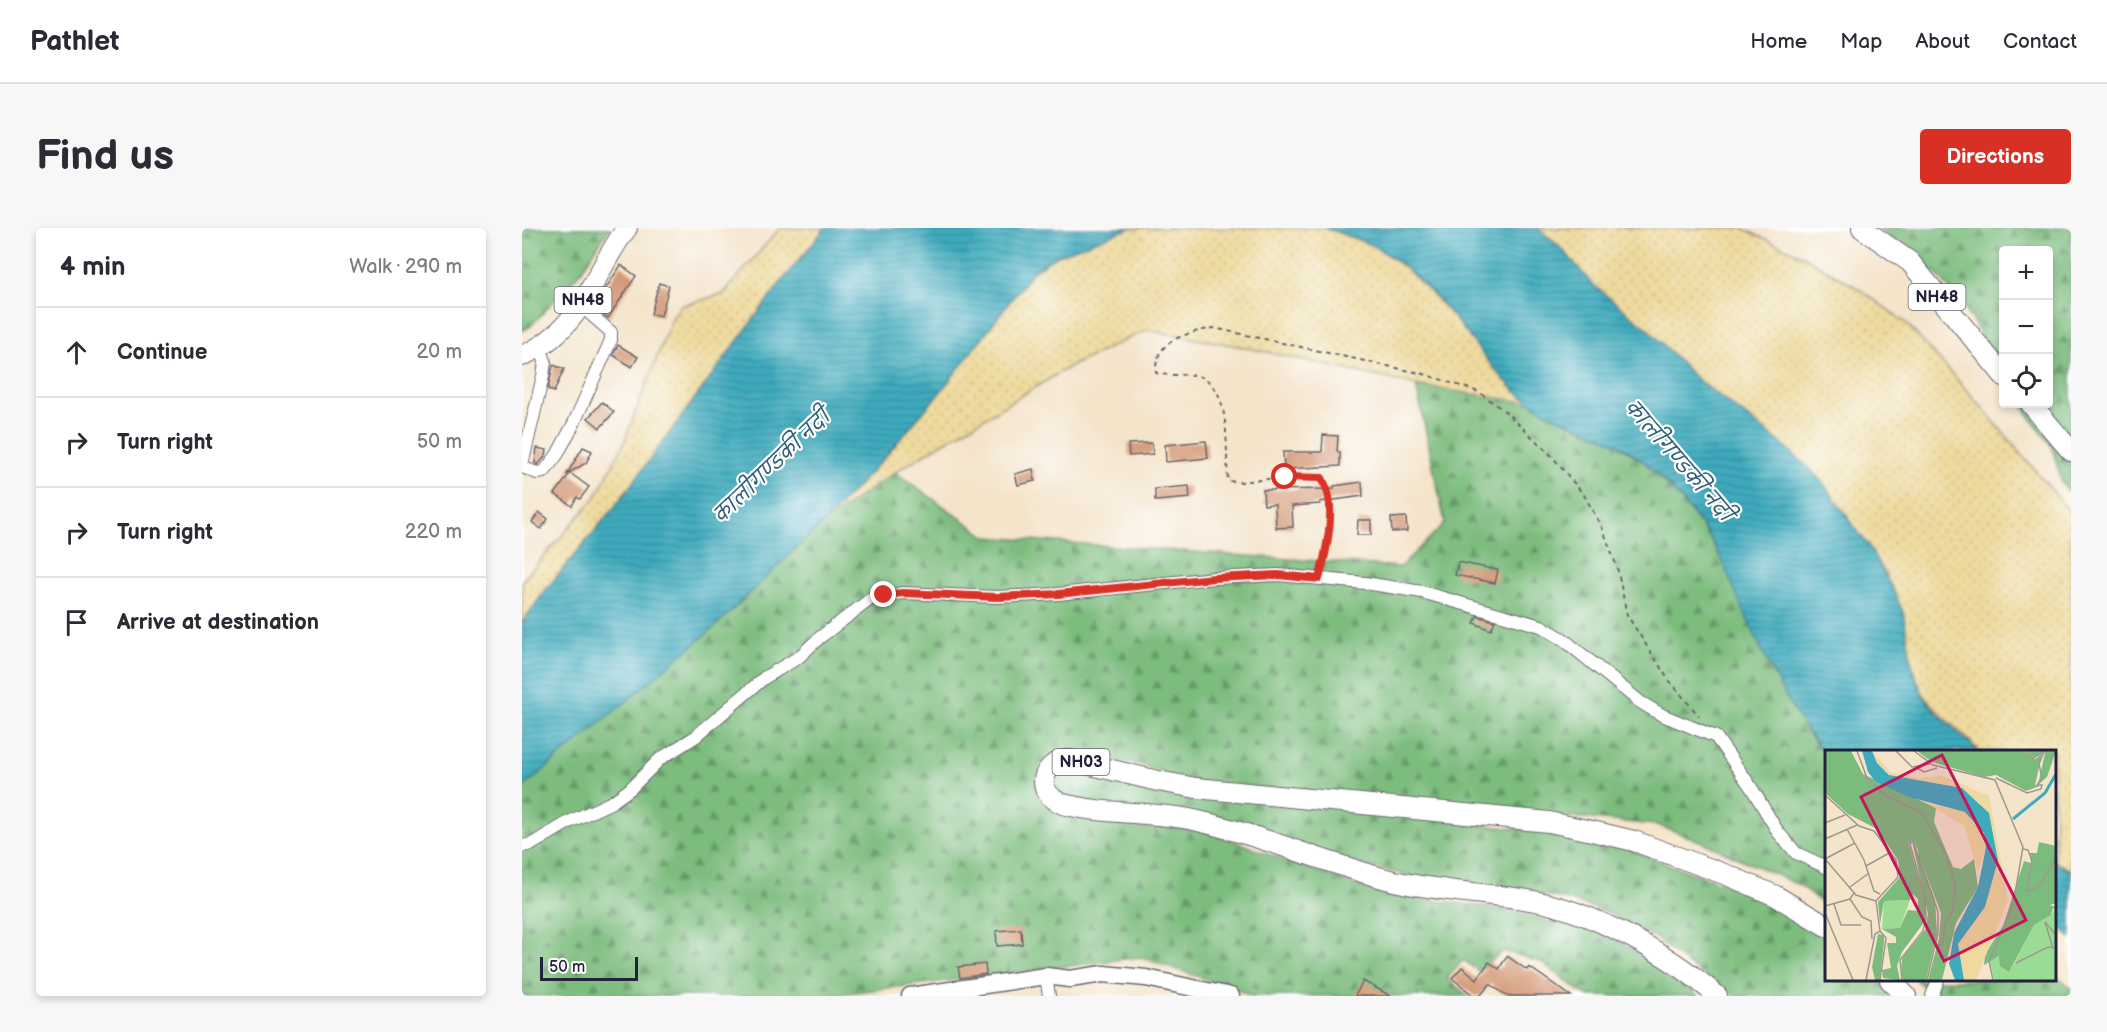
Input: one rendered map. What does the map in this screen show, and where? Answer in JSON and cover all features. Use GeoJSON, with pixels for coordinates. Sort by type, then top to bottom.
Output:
{"type":"FeatureCollection","features":[{"type":"Feature","properties":{"kind":"main road","name":"NH48"},"geometry":{"type":"LineString","coordinates":[[522,356],[540,347],[558,333],[580,305],[608,254],[627,228]]}},
{"type":"Feature","properties":{"kind":"main road","name":"NH48"},"geometry":{"type":"LineString","coordinates":[[1862,228],[1910,262],[1999,370]]}},
{"type":"Feature","properties":{"kind":"main road"},"geometry":{"type":"LineString","coordinates":[[2034,408],[2071,451]]}},
{"type":"Feature","properties":{"kind":"main road","name":"NH03"},"geometry":{"type":"LineString","coordinates":[[1717,996],[1677,965],[1633,939],[1567,910],[1530,900],[1437,889],[1395,881],[1192,820],[1063,804],[1048,793],[1045,780],[1048,770],[1061,759],[1071,760],[1196,788],[1549,822],[1634,841],[1676,855],[1776,896],[1825,925]]}},
{"type":"Feature","properties":{"kind":"main road"},"geometry":{"type":"LineString","coordinates":[[910,996],[1047,976],[1070,980],[1103,974],[1127,975],[1231,996]]}},
{"type":"Feature","properties":{"kind":"main road"},"geometry":{"type":"LineString","coordinates":[[1891,981],[1906,996]]}},
{"type":"Feature","properties":{"kind":"street"},"geometry":{"type":"LineString","coordinates":[[540,347],[545,361],[543,376],[522,466],[537,472],[544,472],[557,455],[574,423],[611,340],[611,332],[580,305]]}},
{"type":"Feature","properties":{"kind":"street"},"geometry":{"type":"LineString","coordinates":[[522,846],[532,844],[569,822],[612,802],[630,789],[660,759],[695,737],[764,678],[799,657],[819,638],[872,598],[903,593],[997,597],[1058,594],[1214,578],[1278,575],[1365,583],[1422,592],[1541,626],[1563,639],[1640,702],[1662,715],[1716,737],[1751,787],[1778,832],[1796,853],[1825,866]]}},
{"type":"Feature","properties":{"kind":"street"},"geometry":{"type":"LineString","coordinates":[[1047,976],[1049,996]]}},
{"type":"Feature","properties":{"kind":"street"},"geometry":{"type":"LineString","coordinates":[[1932,996],[1938,981]]}},
{"type":"Feature","properties":{"kind":"path"},"geometry":{"type":"LineString","coordinates":[[1319,579],[1329,517],[1329,495],[1322,478],[1285,477],[1241,482],[1228,481],[1228,446],[1224,418],[1220,395],[1212,382],[1198,376],[1168,376],[1156,373],[1155,360],[1164,347],[1182,335],[1214,328],[1424,374],[1479,392],[1507,413],[1551,455],[1584,495],[1602,527],[1617,567],[1627,615],[1668,679],[1716,737]]}},
{"type":"Feature","properties":{"kind":"green space"},"geometry":{"type":"Polygon","coordinates":[[[522,228],[610,228],[581,271],[530,327],[522,331],[522,228]]]}},
{"type":"Feature","properties":{"kind":"green space"},"geometry":{"type":"Polygon","coordinates":[[[1879,228],[2071,228],[2071,494],[2062,484],[2052,447],[2024,408],[2053,408],[2053,246],[1999,246],[1999,367],[1963,304],[1939,277],[1879,228]]]}},
{"type":"Feature","properties":{"kind":"green space"},"geometry":{"type":"Polygon","coordinates":[[[1416,385],[1531,403],[1612,441],[1644,462],[1675,493],[1703,527],[1723,561],[1740,601],[1807,733],[1825,755],[1825,905],[1799,885],[1695,839],[1657,825],[1189,781],[1138,764],[1064,751],[1041,764],[1035,789],[1056,813],[1116,820],[1146,828],[1189,828],[1216,834],[1382,894],[1512,910],[1549,922],[1581,923],[1617,940],[1698,996],[1587,996],[1541,962],[1503,951],[1478,971],[1463,960],[1447,979],[1468,996],[1250,996],[1140,957],[824,996],[522,996],[522,788],[709,632],[824,522],[895,472],[987,537],[1400,567],[1445,523],[1416,385]]]}},
{"type":"Feature","properties":{"kind":"green space"},"geometry":{"type":"Polygon","coordinates":[[[1057,768],[1507,828],[1577,832],[1609,841],[1678,868],[1748,891],[1825,936],[1825,981],[1880,981],[1895,996],[1735,996],[1686,963],[1654,937],[1609,913],[1572,901],[1526,891],[1424,879],[1107,808],[1057,795],[1051,776],[1057,768]]]}},
{"type":"Feature","properties":{"kind":"green space"},"geometry":{"type":"Polygon","coordinates":[[[2056,976],[2071,987],[2071,996],[1933,996],[1917,981],[2056,981],[2056,976]]]}},
{"type":"Feature","properties":{"kind":"sand"},"geometry":{"type":"Polygon","coordinates":[[[780,228],[825,228],[643,471],[556,577],[522,623],[522,581],[595,498],[622,447],[672,318],[680,306],[723,294],[780,228]]]}},
{"type":"Feature","properties":{"kind":"sand"},"geometry":{"type":"Polygon","coordinates":[[[1130,228],[1325,228],[1374,246],[1404,267],[1429,291],[1504,378],[1531,403],[1416,385],[1243,347],[1146,330],[1069,367],[895,472],[824,522],[884,458],[942,390],[1034,270],[1058,255],[1130,228]]]}},
{"type":"Feature","properties":{"kind":"sand"},"geometry":{"type":"Polygon","coordinates":[[[1538,228],[1742,228],[1801,255],[1856,287],[1905,322],[1980,405],[2071,513],[2071,871],[2056,863],[2056,750],[1977,750],[1938,712],[1917,683],[1884,571],[1824,484],[1776,439],[1697,379],[1647,328],[1592,284],[1564,251],[1538,228]]]}},
{"type":"Feature","properties":{"kind":"water","name":"कालीगण्डकी नदी"},"geometry":{"type":"Polygon","coordinates":[[[825,228],[1130,228],[1058,255],[1034,270],[942,390],[884,458],[824,522],[709,632],[522,788],[522,623],[544,592],[616,505],[778,286],[825,228]]]}},
{"type":"Feature","properties":{"kind":"water","name":"कालीगण्डकी नदी"},"geometry":{"type":"Polygon","coordinates":[[[1325,228],[1538,228],[1564,251],[1592,284],[1647,328],[1697,379],[1776,439],[1824,484],[1870,548],[1895,593],[1903,612],[1913,669],[1923,695],[1937,713],[1977,750],[1825,750],[1825,755],[1800,721],[1778,683],[1714,544],[1683,501],[1637,456],[1610,440],[1551,414],[1521,396],[1500,376],[1456,320],[1419,280],[1387,254],[1358,239],[1325,228]]]}},
{"type":"Feature","properties":{"kind":"water"},"geometry":{"type":"Polygon","coordinates":[[[2056,863],[2071,871],[2071,938],[2056,924],[2056,863]]]}},
{"type":"Feature","properties":{"kind":"building"},"geometry":{"type":"Polygon","coordinates":[[[621,265],[636,276],[608,318],[594,306],[621,265]]]}},
{"type":"Feature","properties":{"kind":"building"},"geometry":{"type":"Polygon","coordinates":[[[659,283],[669,286],[661,316],[651,314],[659,283]]]}},
{"type":"Feature","properties":{"kind":"building"},"geometry":{"type":"Polygon","coordinates":[[[618,345],[638,357],[632,367],[613,355],[618,345]]]}},
{"type":"Feature","properties":{"kind":"building"},"geometry":{"type":"Polygon","coordinates":[[[553,365],[564,369],[554,392],[548,389],[553,365]]]}},
{"type":"Feature","properties":{"kind":"building"},"geometry":{"type":"Polygon","coordinates":[[[602,402],[614,412],[600,428],[588,418],[602,402]]]}},
{"type":"Feature","properties":{"kind":"building"},"geometry":{"type":"Polygon","coordinates":[[[1323,435],[1338,436],[1337,452],[1340,452],[1340,466],[1284,469],[1283,452],[1322,452],[1323,435]]]}},
{"type":"Feature","properties":{"kind":"building"},"geometry":{"type":"Polygon","coordinates":[[[1206,441],[1208,458],[1166,462],[1165,445],[1206,441]]]}},
{"type":"Feature","properties":{"kind":"building"},"geometry":{"type":"Polygon","coordinates":[[[1152,443],[1153,454],[1129,456],[1128,444],[1152,443]]]}},
{"type":"Feature","properties":{"kind":"building"},"geometry":{"type":"Polygon","coordinates":[[[583,447],[592,451],[586,463],[567,474],[583,447]]]}},
{"type":"Feature","properties":{"kind":"building"},"geometry":{"type":"Polygon","coordinates":[[[537,448],[547,450],[538,465],[535,463],[537,448]]]}},
{"type":"Feature","properties":{"kind":"building"},"geometry":{"type":"Polygon","coordinates":[[[1033,469],[1035,481],[1018,485],[1015,474],[1033,469]]]}},
{"type":"Feature","properties":{"kind":"building"},"geometry":{"type":"Polygon","coordinates":[[[570,473],[589,487],[580,499],[577,497],[572,506],[555,494],[570,473]]]}},
{"type":"Feature","properties":{"kind":"building"},"geometry":{"type":"Polygon","coordinates":[[[1362,482],[1363,496],[1320,502],[1320,504],[1292,506],[1293,527],[1276,528],[1275,504],[1264,505],[1263,490],[1334,489],[1334,486],[1362,482]]]}},
{"type":"Feature","properties":{"kind":"building"},"geometry":{"type":"Polygon","coordinates":[[[1189,486],[1190,498],[1155,501],[1155,489],[1189,486]]]}},
{"type":"Feature","properties":{"kind":"building"},"geometry":{"type":"Polygon","coordinates":[[[539,512],[548,519],[541,529],[532,522],[539,512]]]}},
{"type":"Feature","properties":{"kind":"building"},"geometry":{"type":"Polygon","coordinates":[[[1406,517],[1407,531],[1392,532],[1391,518],[1406,517]]]}},
{"type":"Feature","properties":{"kind":"building"},"geometry":{"type":"Polygon","coordinates":[[[1358,520],[1371,520],[1371,535],[1357,535],[1358,520]]]}},
{"type":"Feature","properties":{"kind":"building"},"geometry":{"type":"Polygon","coordinates":[[[1458,562],[1498,570],[1495,583],[1455,575],[1458,562]]]}},
{"type":"Feature","properties":{"kind":"building"},"geometry":{"type":"Polygon","coordinates":[[[1477,616],[1495,621],[1491,630],[1474,623],[1477,616]]]}},
{"type":"Feature","properties":{"kind":"building"},"geometry":{"type":"Polygon","coordinates":[[[1021,929],[1022,944],[997,946],[996,931],[1021,929]]]}},
{"type":"Feature","properties":{"kind":"building"},"geometry":{"type":"Polygon","coordinates":[[[1507,956],[1527,970],[1529,967],[1571,996],[1507,996],[1490,984],[1480,996],[1474,996],[1452,978],[1462,967],[1477,979],[1489,962],[1499,969],[1507,956]]]}},
{"type":"Feature","properties":{"kind":"building"},"geometry":{"type":"Polygon","coordinates":[[[985,964],[986,974],[960,978],[958,967],[985,964]]]}},
{"type":"Feature","properties":{"kind":"building"},"geometry":{"type":"Polygon","coordinates":[[[1363,981],[1391,996],[1355,996],[1363,981]]]}},
{"type":"Feature","properties":{"kind":"route"},"geometry":{"type":"LineString","coordinates":[[884,595],[903,593],[997,597],[1058,594],[1214,578],[1278,575],[1319,579],[1329,517],[1329,495],[1322,478],[1285,477]]}}]}
